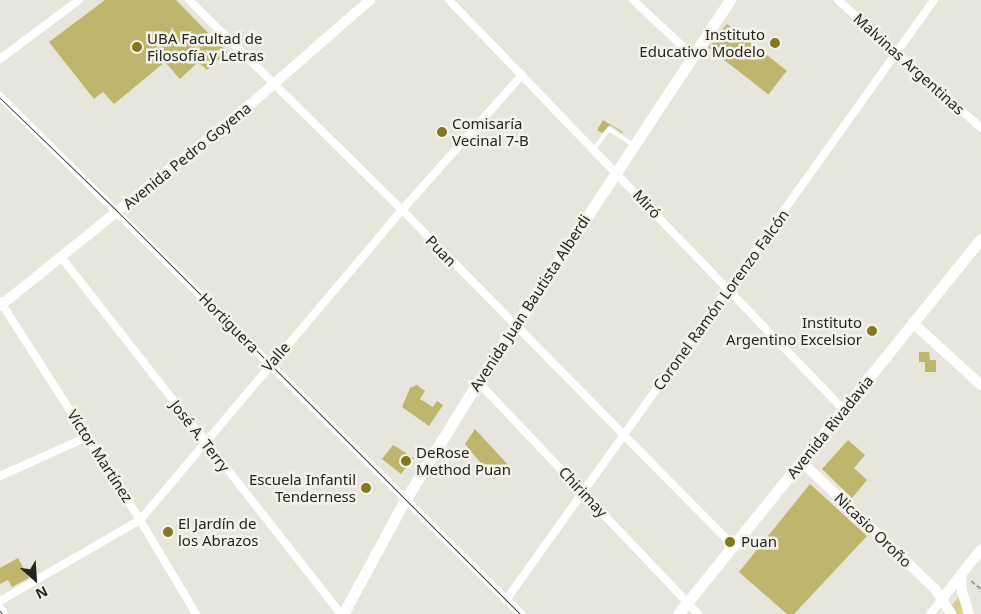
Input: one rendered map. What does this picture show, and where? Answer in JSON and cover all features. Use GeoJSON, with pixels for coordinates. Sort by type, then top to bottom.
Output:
{"type":"FeatureCollection","features":[{"type":"Feature","properties":{"kind":"main road","name":"Avenida Pedro Goyena"},"geometry":{"type":"LineString","coordinates":[[1,304],[272,86],[370,0]]}},
{"type":"Feature","properties":{"kind":"main road","name":"Avenida Juan Bautista Alberdi"},"geometry":{"type":"LineString","coordinates":[[342,614],[405,500],[478,382],[730,0]]}},
{"type":"Feature","properties":{"kind":"main road","name":"Avenida Rivadavia"},"geometry":{"type":"LineString","coordinates":[[678,614],[981,239]]}},
{"type":"Feature","properties":{"kind":"main road"},"geometry":{"type":"LineString","coordinates":[[913,323],[981,385]]}},
{"type":"Feature","properties":{"kind":"main road","name":"Nicasio Oroño"},"geometry":{"type":"LineString","coordinates":[[802,462],[942,599],[951,614]]}},
{"type":"Feature","properties":{"kind":"main road"},"geometry":{"type":"LineString","coordinates":[[942,599],[981,550]]}},
{"type":"Feature","properties":{"kind":"main road"},"geometry":{"type":"LineString","coordinates":[[962,574],[962,591],[969,614]]}},
{"type":"Feature","properties":{"kind":"main road"},"geometry":{"type":"LineString","coordinates":[[0,610],[3,614]]}},
{"type":"Feature","properties":{"kind":"street"},"geometry":{"type":"LineString","coordinates":[[0,59],[79,0]]}},
{"type":"Feature","properties":{"kind":"street","name":"Puan"},"geometry":{"type":"LineString","coordinates":[[189,0],[272,86],[402,210],[515,327],[733,546]]}},
{"type":"Feature","properties":{"kind":"street","name":"Miró"},"geometry":{"type":"LineString","coordinates":[[448,0],[617,172],[728,291],[844,410]]}},
{"type":"Feature","properties":{"kind":"street"},"geometry":{"type":"LineString","coordinates":[[633,0],[693,56]]}},
{"type":"Feature","properties":{"kind":"street","name":"Malvinas Argentinas"},"geometry":{"type":"LineString","coordinates":[[838,0],[981,128]]}},
{"type":"Feature","properties":{"kind":"street","name":"Coronel Ramón Lorenzo Falcón"},"geometry":{"type":"LineString","coordinates":[[506,600],[934,0]]}},
{"type":"Feature","properties":{"kind":"street","name":"Valle"},"geometry":{"type":"LineString","coordinates":[[0,601],[140,520],[204,441],[402,210],[522,75]]}},
{"type":"Feature","properties":{"kind":"street","name":"Hortiguera"},"geometry":{"type":"LineString","coordinates":[[0,96],[119,211],[405,500],[521,614]]}},
{"type":"Feature","properties":{"kind":"street","name":"José A. Terry"},"geometry":{"type":"LineString","coordinates":[[61,257],[342,614]]}},
{"type":"Feature","properties":{"kind":"street","name":"Víctor Martínez"},"geometry":{"type":"LineString","coordinates":[[1,304],[140,520],[196,614]]}},
{"type":"Feature","properties":{"kind":"street","name":"Chirimay"},"geometry":{"type":"LineString","coordinates":[[478,382],[698,614]]}},
{"type":"Feature","properties":{"kind":"street"},"geometry":{"type":"LineString","coordinates":[[0,476],[87,437]]}},
{"type":"Feature","properties":{"kind":"street"},"geometry":{"type":"LineString","coordinates":[[930,614],[942,599]]}},
{"type":"Feature","properties":{"kind":"lane"},"geometry":{"type":"LineString","coordinates":[[594,149],[609,129],[635,145]]}},
{"type":"Feature","properties":{"kind":"shaded area"},"geometry":{"type":"Polygon","coordinates":[[[961,594],[965,614],[957,614],[952,605],[961,594]]]}},
{"type":"Feature","properties":{"kind":"building","name":"UBA Facultad de Filosofía y Letras"},"geometry":{"type":"Polygon","coordinates":[[[105,0],[176,0],[227,52],[207,70],[198,62],[180,79],[165,62],[114,104],[103,92],[94,99],[49,42],[105,0]]]}},
{"type":"Feature","properties":{"kind":"building"},"geometry":{"type":"Polygon","coordinates":[[[727,24],[787,71],[768,94],[709,48],[727,24]]]}},
{"type":"Feature","properties":{"kind":"building"},"geometry":{"type":"Polygon","coordinates":[[[603,120],[623,132],[610,125],[602,133],[597,130],[603,120]]]}},
{"type":"Feature","properties":{"kind":"building"},"geometry":{"type":"Polygon","coordinates":[[[919,352],[929,352],[930,360],[936,360],[936,372],[925,372],[925,362],[919,362],[919,352]]]}},
{"type":"Feature","properties":{"kind":"building"},"geometry":{"type":"Polygon","coordinates":[[[417,385],[425,391],[420,399],[433,407],[437,401],[443,405],[429,426],[402,407],[410,388],[417,385]]]}},
{"type":"Feature","properties":{"kind":"building"},"geometry":{"type":"Polygon","coordinates":[[[475,429],[509,466],[494,479],[465,444],[475,429]]]}},
{"type":"Feature","properties":{"kind":"building"},"geometry":{"type":"Polygon","coordinates":[[[848,440],[865,455],[854,468],[867,480],[852,498],[822,469],[848,440]]]}},
{"type":"Feature","properties":{"kind":"building"},"geometry":{"type":"Polygon","coordinates":[[[393,445],[414,458],[401,474],[382,459],[393,445]]]}},
{"type":"Feature","properties":{"kind":"building"},"geometry":{"type":"Polygon","coordinates":[[[810,484],[867,536],[794,614],[787,614],[739,572],[810,484]]]}},
{"type":"Feature","properties":{"kind":"building"},"geometry":{"type":"Polygon","coordinates":[[[18,558],[29,578],[12,587],[8,580],[0,584],[0,568],[18,558]]]}},
{"type":"Feature","properties":{"kind":"tram line"},"geometry":{"type":"LineString","coordinates":[[0,98],[118,212],[520,614]]}},
{"type":"Feature","properties":{"kind":"place","name":"Instituto Educativo Modelo"},"geometry":{"type":"Point","coordinates":[775,43]}},
{"type":"Feature","properties":{"kind":"place","name":"UBA Facultad de Filosofía y Letras"},"geometry":{"type":"Point","coordinates":[137,47]}},
{"type":"Feature","properties":{"kind":"place","name":"Comisaría Vecinal 7-B"},"geometry":{"type":"Point","coordinates":[442,132]}},
{"type":"Feature","properties":{"kind":"place","name":"Instituto Argentino Excelsior"},"geometry":{"type":"Point","coordinates":[872,331]}},
{"type":"Feature","properties":{"kind":"place","name":"DeRose Method Puan"},"geometry":{"type":"Point","coordinates":[406,461]}},
{"type":"Feature","properties":{"kind":"place","name":"Escuela Infantil Tenderness"},"geometry":{"type":"Point","coordinates":[366,488]}},
{"type":"Feature","properties":{"kind":"place","name":"El Jardín de los Abrazos"},"geometry":{"type":"Point","coordinates":[168,532]}},
{"type":"Feature","properties":{"kind":"place","name":"Puan"},"geometry":{"type":"Point","coordinates":[730,542]}}]}
